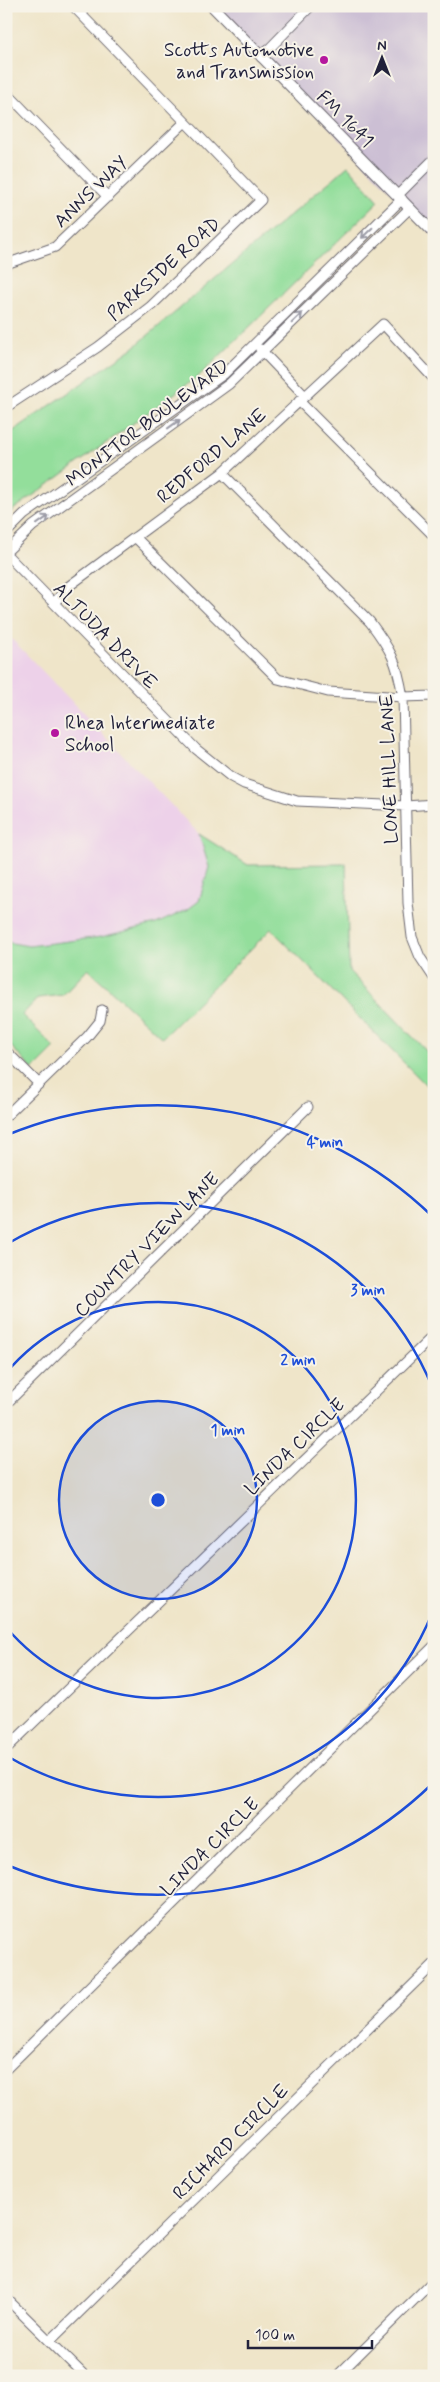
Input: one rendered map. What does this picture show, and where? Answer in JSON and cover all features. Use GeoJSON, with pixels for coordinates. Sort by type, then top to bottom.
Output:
{"type":"FeatureCollection","features":[{"type":"Feature","properties":{"kind":"main road","name":"FM 1641"},"geometry":{"type":"LineString","coordinates":[[212,6],[434,233]]}},
{"type":"Feature","properties":{"kind":"street"},"geometry":{"type":"LineString","coordinates":[[73,6],[185,122]]}},
{"type":"Feature","properties":{"kind":"street"},"geometry":{"type":"LineString","coordinates":[[261,57],[310,6]]}},
{"type":"Feature","properties":{"kind":"street"},"geometry":{"type":"LineString","coordinates":[[6,92],[108,197]]}},
{"type":"Feature","properties":{"kind":"street","name":"ANNS WAY"},"geometry":{"type":"LineString","coordinates":[[6,264],[55,247],[185,122]]}},
{"type":"Feature","properties":{"kind":"street","name":"PARKSIDE ROAD"},"geometry":{"type":"LineString","coordinates":[[7,405],[98,347],[151,306],[261,200],[185,122]]}},
{"type":"Feature","properties":{"kind":"street","name":"MONITOR BOULEVARD"},"geometry":{"type":"LineString","coordinates":[[6,533],[24,515],[224,374],[400,197],[434,159]]}},
{"type":"Feature","properties":{"kind":"street","name":"MONITOR BOULEVARD"},"geometry":{"type":"LineString","coordinates":[[6,553],[33,526],[230,384],[410,208]]}},
{"type":"Feature","properties":{"kind":"street","name":"REDFORD LANE"},"geometry":{"type":"LineString","coordinates":[[54,604],[69,586],[222,472],[383,324],[434,379]]}},
{"type":"Feature","properties":{"kind":"street"},"geometry":{"type":"LineString","coordinates":[[255,343],[302,398],[434,536]]}},
{"type":"Feature","properties":{"kind":"street","name":"LONE HILL LANE"},"geometry":{"type":"LineString","coordinates":[[222,472],[370,622],[391,650],[400,674],[403,696],[408,903],[412,937],[420,957],[434,978]]}},
{"type":"Feature","properties":{"kind":"street"},"geometry":{"type":"LineString","coordinates":[[135,537],[278,678],[328,692],[434,696]]}},
{"type":"Feature","properties":{"kind":"street","name":"ALTUDA DRIVE"},"geometry":{"type":"LineString","coordinates":[[6,553],[196,749],[231,777],[265,792],[297,801],[406,806],[434,804]]}},
{"type":"Feature","properties":{"kind":"street"},"geometry":{"type":"LineString","coordinates":[[6,1116],[88,1036],[100,1021],[102,1010]]}},
{"type":"Feature","properties":{"kind":"street"},"geometry":{"type":"LineString","coordinates":[[6,1051],[39,1084]]}},
{"type":"Feature","properties":{"kind":"street","name":"COUNTRY VIEW LANE"},"geometry":{"type":"LineString","coordinates":[[6,1404],[308,1107]]}},
{"type":"Feature","properties":{"kind":"street","name":"LINDA CIRCLE"},"geometry":{"type":"LineString","coordinates":[[6,1749],[434,1335]]}},
{"type":"Feature","properties":{"kind":"street","name":"LINDA CIRCLE"},"geometry":{"type":"LineString","coordinates":[[6,2069],[434,1646]]}},
{"type":"Feature","properties":{"kind":"street","name":"RICHARD CIRCLE"},"geometry":{"type":"LineString","coordinates":[[50,2341],[434,1964]]}},
{"type":"Feature","properties":{"kind":"street"},"geometry":{"type":"LineString","coordinates":[[337,2376],[434,2280]]}},
{"type":"Feature","properties":{"kind":"street"},"geometry":{"type":"LineString","coordinates":[[6,2298],[85,2376]]}},
{"type":"Feature","properties":{"kind":"shaded area"},"geometry":{"type":"Polygon","coordinates":[[[212,6],[434,6],[434,236],[212,6]]]}},
{"type":"Feature","properties":{"kind":"shaded area","name":"Rhea Intermediate School"},"geometry":{"type":"Polygon","coordinates":[[[6,633],[199,834],[209,867],[199,901],[187,910],[156,924],[101,937],[29,946],[6,942],[6,633]]]}},
{"type":"Feature","properties":{"kind":"green space"},"geometry":{"type":"Polygon","coordinates":[[[348,166],[379,201],[199,376],[6,515],[6,436],[133,348],[348,166]]]}},
{"type":"Feature","properties":{"kind":"green space"},"geometry":{"type":"Polygon","coordinates":[[[199,834],[248,865],[346,864],[349,971],[434,1059],[434,1093],[271,929],[162,1038],[88,969],[63,995],[38,998],[22,1015],[55,1048],[33,1070],[6,1041],[6,942],[29,946],[101,937],[156,924],[187,910],[199,901],[209,867],[199,834]]]}},
{"type":"Feature","properties":{"kind":"place","name":"Scotts Automotive and Transmission"},"geometry":{"type":"Point","coordinates":[324,60]}},
{"type":"Feature","properties":{"kind":"place","name":"Rhea Intermediate School"},"geometry":{"type":"Point","coordinates":[55,733]}}]}
